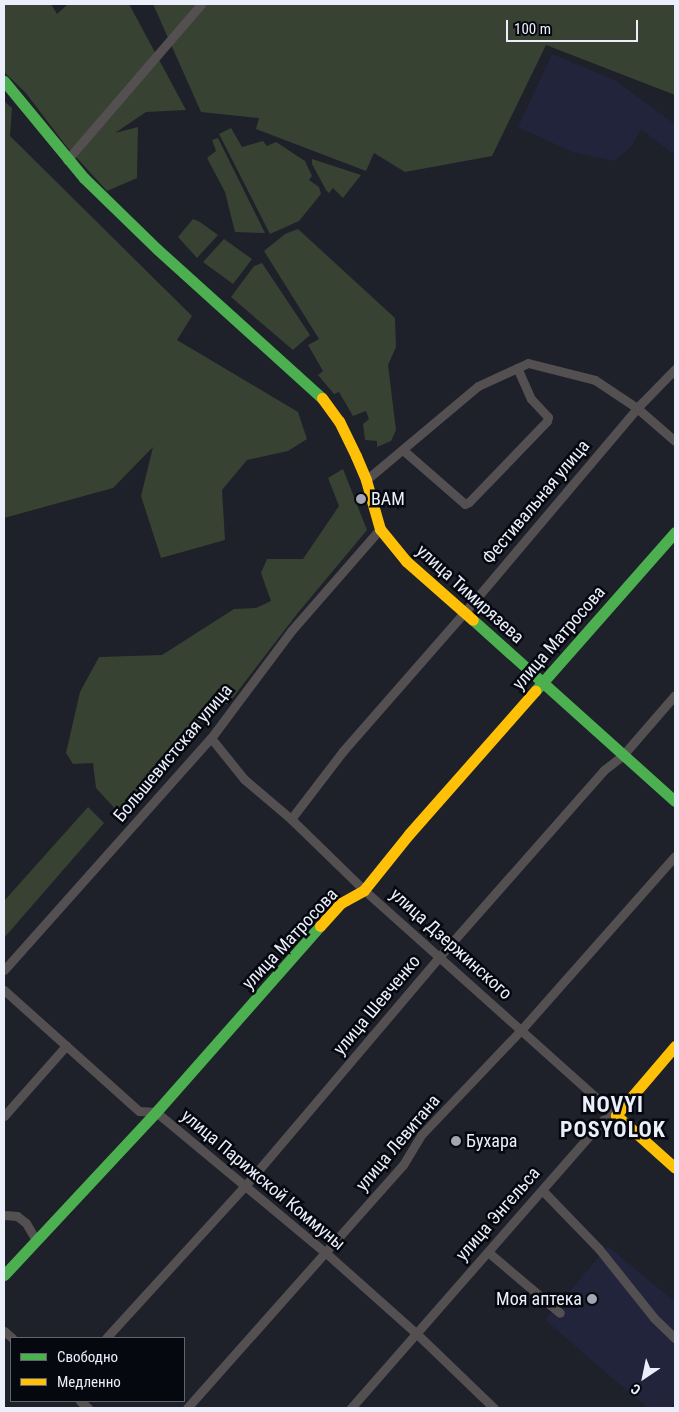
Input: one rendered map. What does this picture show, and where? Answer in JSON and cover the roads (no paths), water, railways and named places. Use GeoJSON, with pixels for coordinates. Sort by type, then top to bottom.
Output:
{"type":"FeatureCollection","features":[{"type":"Feature","properties":{"kind":"street"},"geometry":{"type":"LineString","coordinates":[[66,160],[200,4]]}},
{"type":"Feature","properties":{"kind":"street"},"geometry":{"type":"LineString","coordinates":[[4,81],[25,104],[66,160],[158,249],[320,395],[339,421],[366,480],[380,529]]}},
{"type":"Feature","properties":{"kind":"street"},"geometry":{"type":"LineString","coordinates":[[366,480],[478,386],[528,363],[595,380],[637,408],[675,441]]}},
{"type":"Feature","properties":{"kind":"street"},"geometry":{"type":"LineString","coordinates":[[403,450],[465,504],[469,502],[547,422],[548,417],[531,399],[517,368]]}},
{"type":"Feature","properties":{"kind":"street","name":"Фестивальная улица"},"geometry":{"type":"LineString","coordinates":[[291,820],[343,750],[464,613],[637,408],[675,369]]}},
{"type":"Feature","properties":{"kind":"street","name":"улица Тимирязева"},"geometry":{"type":"LineString","coordinates":[[380,529],[406,561],[675,801]]}},
{"type":"Feature","properties":{"kind":"street","name":"Большевистская улица"},"geometry":{"type":"LineString","coordinates":[[4,970],[211,738],[290,631],[380,529]]}},
{"type":"Feature","properties":{"kind":"street","name":"улица Матросова"},"geometry":{"type":"LineString","coordinates":[[4,1275],[156,1112],[342,903],[364,890],[409,834],[675,532]]}},
{"type":"Feature","properties":{"kind":"street","name":"улица Шевченко"},"geometry":{"type":"LineString","coordinates":[[107,1337],[245,1186],[440,956],[604,770],[623,755],[675,695]]}},
{"type":"Feature","properties":{"kind":"street","name":"улица Дзержинского"},"geometry":{"type":"LineString","coordinates":[[211,738],[244,779],[291,820],[364,890],[675,1168]]}},
{"type":"Feature","properties":{"kind":"street","name":"улица Левитана"},"geometry":{"type":"LineString","coordinates":[[187,1408],[403,1165],[421,1135],[521,1030],[675,856]]}},
{"type":"Feature","properties":{"kind":"street","name":"улица Парижской Коммуны"},"geometry":{"type":"LineString","coordinates":[[4,990],[139,1111],[156,1112],[326,1253],[417,1334],[494,1408]]}},
{"type":"Feature","properties":{"kind":"street"},"geometry":{"type":"LineString","coordinates":[[4,1116],[66,1046]]}},
{"type":"Feature","properties":{"kind":"street","name":"улица Энгельса"},"geometry":{"type":"LineString","coordinates":[[351,1408],[603,1120],[616,1115],[675,1046]]}},
{"type":"Feature","properties":{"kind":"street"},"geometry":{"type":"LineString","coordinates":[[542,1190],[599,1249],[654,1318],[675,1338]]}},
{"type":"Feature","properties":{"kind":"street"},"geometry":{"type":"LineString","coordinates":[[4,1215],[17,1216],[26,1223],[36,1240]]}},
{"type":"Feature","properties":{"kind":"street"},"geometry":{"type":"LineString","coordinates":[[488,1252],[560,1313]]}},
{"type":"Feature","properties":{"kind":"place","name":"BAM"},"geometry":{"type":"Point","coordinates":[361,499]}},
{"type":"Feature","properties":{"kind":"place","name":"Бухара"},"geometry":{"type":"Point","coordinates":[456,1141]}},
{"type":"Feature","properties":{"kind":"place","name":"Моя аптека"},"geometry":{"type":"Point","coordinates":[592,1299]}},
{"type":"Feature","properties":{"kind":"district","name":"NOVYI POSYOLOK"},"geometry":{"type":"Point","coordinates":[613,1116]}}]}
